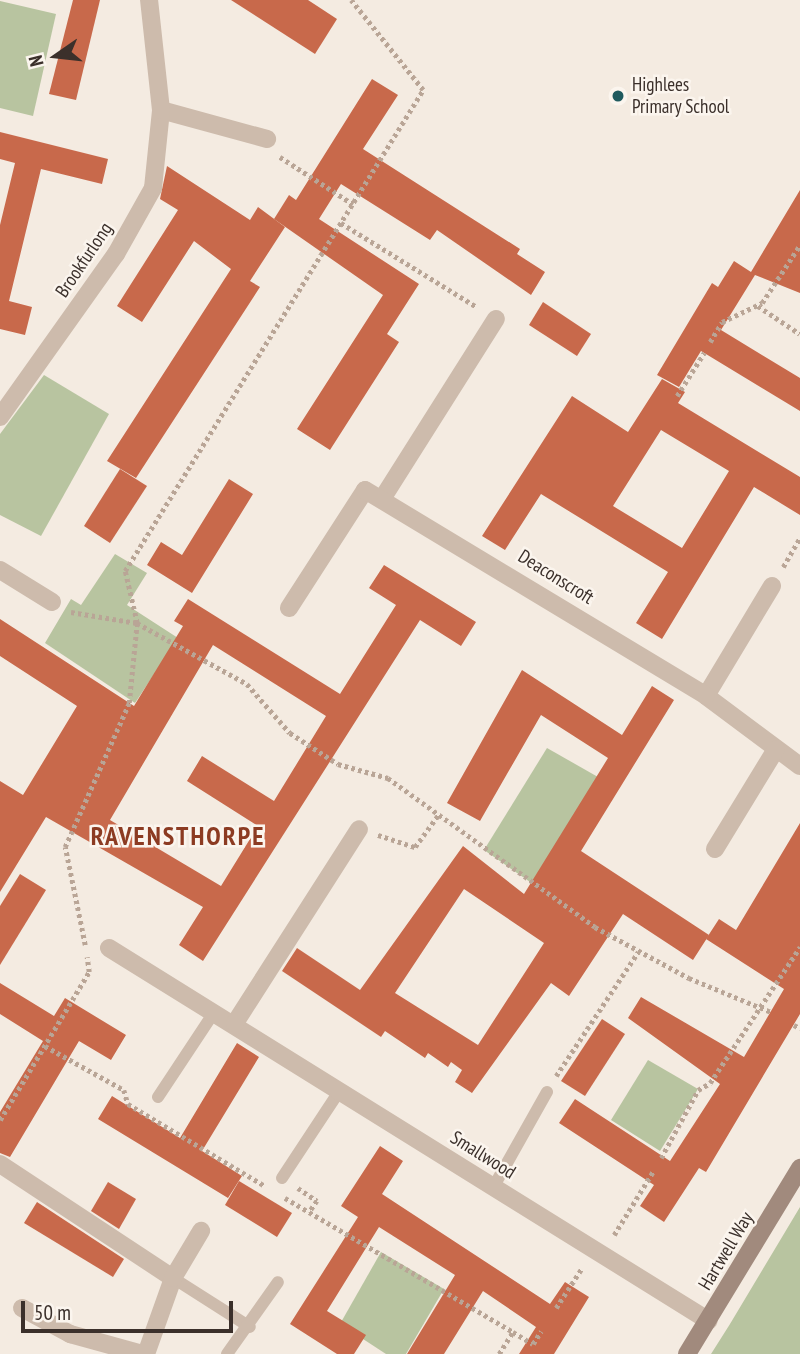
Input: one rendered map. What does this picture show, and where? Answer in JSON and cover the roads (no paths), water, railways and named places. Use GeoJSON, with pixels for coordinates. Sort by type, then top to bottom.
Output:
{"type":"FeatureCollection","features":[{"type":"Feature","properties":{"kind":"street","name":"Brookfurlong"},"geometry":{"type":"LineString","coordinates":[[0,417],[116,254],[153,188],[161,110],[149,0]]}},
{"type":"Feature","properties":{"kind":"street"},"geometry":{"type":"LineString","coordinates":[[161,110],[267,139]]}},
{"type":"Feature","properties":{"kind":"street"},"geometry":{"type":"LineString","coordinates":[[289,608],[365,490],[382,499],[496,319]]}},
{"type":"Feature","properties":{"kind":"street","name":"Deaconscroft"},"geometry":{"type":"LineString","coordinates":[[382,499],[706,695],[800,766]]}},
{"type":"Feature","properties":{"kind":"street"},"geometry":{"type":"LineString","coordinates":[[0,570],[52,603]]}},
{"type":"Feature","properties":{"kind":"street"},"geometry":{"type":"LineString","coordinates":[[706,695],[772,586]]}},
{"type":"Feature","properties":{"kind":"street"},"geometry":{"type":"LineString","coordinates":[[715,849],[776,749]]}},
{"type":"Feature","properties":{"kind":"street"},"geometry":{"type":"LineString","coordinates":[[235,1023],[359,829]]}},
{"type":"Feature","properties":{"kind":"street","name":"Smallwood"},"geometry":{"type":"LineString","coordinates":[[109,948],[235,1023],[709,1321]]}},
{"type":"Feature","properties":{"kind":"street"},"geometry":{"type":"LineString","coordinates":[[0,1164],[173,1279]]}},
{"type":"Feature","properties":{"kind":"street","name":"Hartwell Way"},"geometry":{"type":"LineString","coordinates":[[687,1354],[800,1168]]}},
{"type":"Feature","properties":{"kind":"street"},"geometry":{"type":"LineString","coordinates":[[22,1308],[70,1334],[144,1354],[173,1279],[201,1231]]}},
{"type":"Feature","properties":{"kind":"lane"},"geometry":{"type":"LineString","coordinates":[[158,1097],[215,1011]]}},
{"type":"Feature","properties":{"kind":"lane"},"geometry":{"type":"LineString","coordinates":[[282,1178],[340,1090]]}},
{"type":"Feature","properties":{"kind":"lane"},"geometry":{"type":"LineString","coordinates":[[494,1186],[547,1092]]}},
{"type":"Feature","properties":{"kind":"lane"},"geometry":{"type":"LineString","coordinates":[[173,1279],[250,1327]]}},
{"type":"Feature","properties":{"kind":"lane"},"geometry":{"type":"LineString","coordinates":[[227,1354],[250,1327],[278,1282]]}},
{"type":"Feature","properties":{"kind":"place","name":"Highlees Primary School"},"geometry":{"type":"Point","coordinates":[618,96]}},
{"type":"Feature","properties":{"kind":"district","name":"RAVENSTHORPE"},"geometry":{"type":"Point","coordinates":[178,836]}}]}
